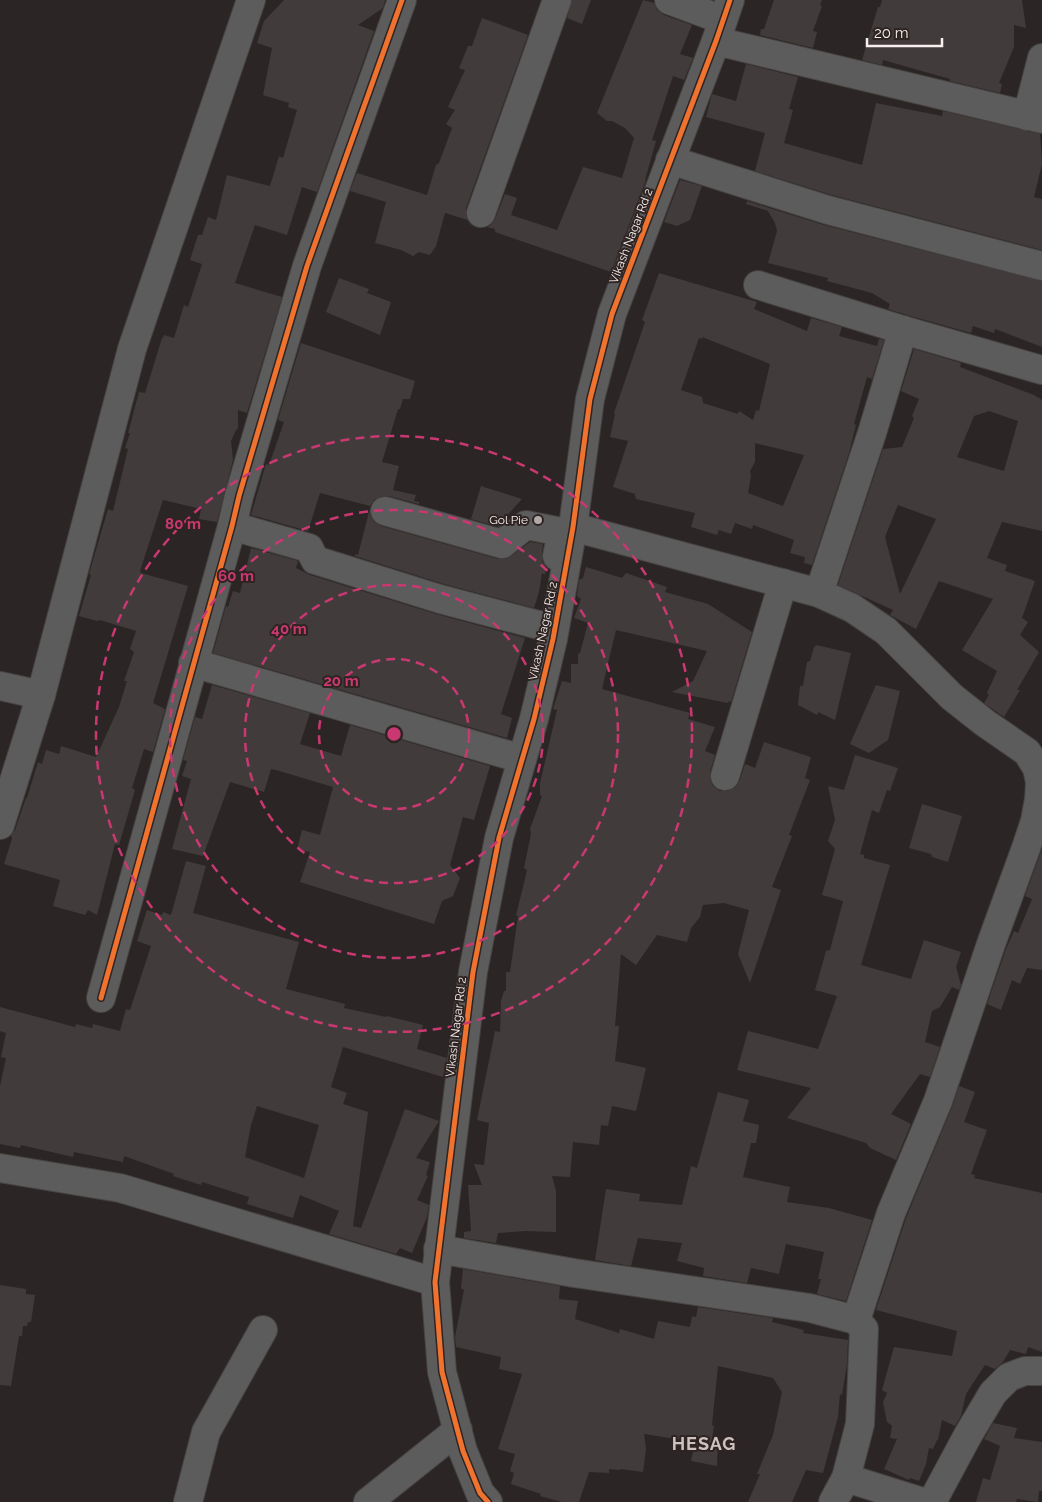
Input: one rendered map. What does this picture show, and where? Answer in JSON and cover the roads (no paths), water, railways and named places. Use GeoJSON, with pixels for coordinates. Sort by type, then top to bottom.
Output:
{"type":"FeatureCollection","features":[{"type":"Feature","properties":{"kind":"street"},"geometry":{"type":"LineString","coordinates":[[0,825],[41,695],[132,349],[251,0]]}},
{"type":"Feature","properties":{"kind":"street"},"geometry":{"type":"LineString","coordinates":[[101,998],[239,496],[307,266],[402,0]]}},
{"type":"Feature","properties":{"kind":"street"},"geometry":{"type":"LineString","coordinates":[[480,213],[557,0]]}},
{"type":"Feature","properties":{"kind":"street"},"geometry":{"type":"LineString","coordinates":[[669,0],[723,21],[1034,118],[1042,58]]}},
{"type":"Feature","properties":{"kind":"street","name":"Vikash Nagar Rd 2"},"geometry":{"type":"LineString","coordinates":[[488,1502],[480,1493],[463,1451],[442,1372],[435,1282],[473,972],[499,838],[534,719],[554,629],[573,527],[590,399],[612,314],[723,21]]}},
{"type":"Feature","properties":{"kind":"street"},"geometry":{"type":"LineString","coordinates":[[670,160],[828,210],[1042,266]]}},
{"type":"Feature","properties":{"kind":"street"},"geometry":{"type":"LineString","coordinates":[[758,285],[902,330],[1042,370]]}},
{"type":"Feature","properties":{"kind":"street"},"geometry":{"type":"LineString","coordinates":[[819,593],[872,433],[902,330]]}},
{"type":"Feature","properties":{"kind":"street"},"geometry":{"type":"LineString","coordinates":[[385,511],[502,544],[526,525],[562,532],[557,556],[568,557]]}},
{"type":"Feature","properties":{"kind":"street"},"geometry":{"type":"LineString","coordinates":[[232,526],[309,548],[315,560],[324,563],[440,599],[554,629]]}},
{"type":"Feature","properties":{"kind":"street"},"geometry":{"type":"LineString","coordinates":[[573,527],[819,593],[852,608],[886,632],[952,697],[985,724],[1027,752],[1038,768],[1040,782],[1035,821],[938,1101],[892,1213],[856,1320]]}},
{"type":"Feature","properties":{"kind":"street"},"geometry":{"type":"LineString","coordinates":[[725,776],[783,583]]}},
{"type":"Feature","properties":{"kind":"street"},"geometry":{"type":"LineString","coordinates":[[194,663],[522,759]]}},
{"type":"Feature","properties":{"kind":"street"},"geometry":{"type":"LineString","coordinates":[[0,686],[41,695]]}},
{"type":"Feature","properties":{"kind":"street"},"geometry":{"type":"LineString","coordinates":[[0,1168],[120,1188],[435,1282]]}},
{"type":"Feature","properties":{"kind":"street"},"geometry":{"type":"LineString","coordinates":[[438,1249],[574,1273],[810,1308],[856,1320],[864,1329],[860,1424],[846,1478],[834,1502]]}},
{"type":"Feature","properties":{"kind":"street"},"geometry":{"type":"LineString","coordinates":[[188,1502],[206,1432],[263,1330]]}},
{"type":"Feature","properties":{"kind":"street"},"geometry":{"type":"LineString","coordinates":[[932,1502],[993,1393],[1009,1377],[1025,1372],[1042,1372]]}},
{"type":"Feature","properties":{"kind":"street"},"geometry":{"type":"LineString","coordinates":[[368,1502],[458,1430]]}},
{"type":"Feature","properties":{"kind":"street"},"geometry":{"type":"LineString","coordinates":[[846,1478],[923,1502]]}},
{"type":"Feature","properties":{"kind":"place","name":"Gol Pie"},"geometry":{"type":"Point","coordinates":[538,520]}},
{"type":"Feature","properties":{"kind":"district","name":"HESAG"},"geometry":{"type":"Point","coordinates":[704,1444]}}]}
